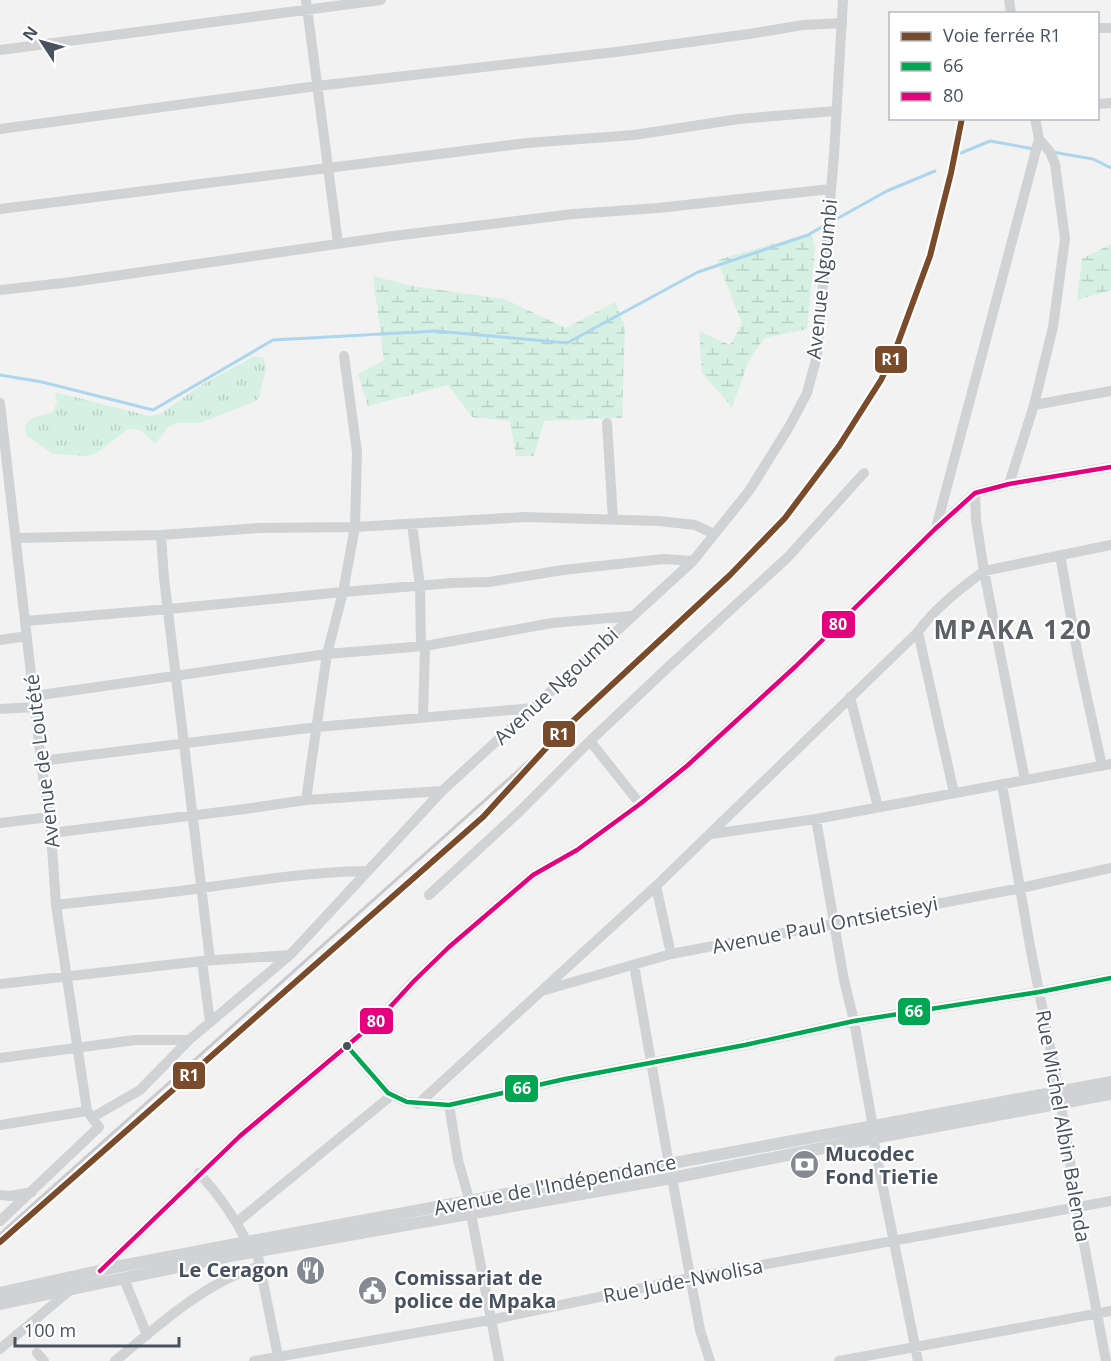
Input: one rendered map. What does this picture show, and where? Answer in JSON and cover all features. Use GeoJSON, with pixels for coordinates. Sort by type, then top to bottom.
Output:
{"type":"FeatureCollection","features":[{"type":"Feature","properties":{"kind":"street"},"geometry":{"type":"LineString","coordinates":[[0,50],[307,5],[381,0]]}},
{"type":"Feature","properties":{"kind":"street","name":"Avenue Ngoumbi"},"geometry":{"type":"LineString","coordinates":[[90,1114],[140,1090],[189,1040],[290,955],[442,790],[693,561],[749,491],[789,427],[807,393],[817,356],[843,0]]}},
{"type":"Feature","properties":{"kind":"street"},"geometry":{"type":"LineString","coordinates":[[307,5],[338,243]]}},
{"type":"Feature","properties":{"kind":"street"},"geometry":{"type":"LineString","coordinates":[[0,129],[317,86],[616,52],[803,25],[842,23]]}},
{"type":"Feature","properties":{"kind":"street"},"geometry":{"type":"LineString","coordinates":[[0,209],[527,142],[634,135],[739,119],[836,111]]}},
{"type":"Feature","properties":{"kind":"street"},"geometry":{"type":"LineString","coordinates":[[935,529],[1039,139],[1035,120]]}},
{"type":"Feature","properties":{"kind":"street"},"geometry":{"type":"LineString","coordinates":[[1009,484],[1034,405],[1053,327],[1065,239],[1055,164],[1050,152],[1039,139]]}},
{"type":"Feature","properties":{"kind":"street"},"geometry":{"type":"LineString","coordinates":[[0,290],[72,282],[338,243],[573,214],[658,208],[831,189]]}},
{"type":"Feature","properties":{"kind":"street"},"geometry":{"type":"LineString","coordinates":[[306,800],[327,654],[343,592],[355,527],[357,452],[344,356]]}},
{"type":"Feature","properties":{"kind":"street"},"geometry":{"type":"LineString","coordinates":[[1034,405],[1111,391]]}},
{"type":"Feature","properties":{"kind":"street","name":"Avenue de Loutété"},"geometry":{"type":"LineString","coordinates":[[0,403],[40,761],[51,832],[56,905],[90,1114]]}},
{"type":"Feature","properties":{"kind":"street"},"geometry":{"type":"LineString","coordinates":[[607,423],[613,519]]}},
{"type":"Feature","properties":{"kind":"street"},"geometry":{"type":"LineString","coordinates":[[100,1271],[199,1173],[380,1018],[449,947],[533,875],[577,850],[688,765],[796,666],[935,529],[975,493],[1009,484],[1111,467]]}},
{"type":"Feature","properties":{"kind":"street"},"geometry":{"type":"LineString","coordinates":[[429,895],[788,557],[864,473]]}},
{"type":"Feature","properties":{"kind":"street"},"geometry":{"type":"LineString","coordinates":[[975,493],[976,520],[984,571],[1025,780]]}},
{"type":"Feature","properties":{"kind":"street"},"geometry":{"type":"LineString","coordinates":[[0,510],[13,510]]}},
{"type":"Feature","properties":{"kind":"street"},"geometry":{"type":"LineString","coordinates":[[16,537],[161,535],[258,528],[355,527],[525,517],[659,521],[695,525],[714,534]]}},
{"type":"Feature","properties":{"kind":"street"},"geometry":{"type":"LineString","coordinates":[[412,524],[420,586],[423,717]]}},
{"type":"Feature","properties":{"kind":"street"},"geometry":{"type":"LineString","coordinates":[[161,535],[164,578],[202,888],[210,1022]]}},
{"type":"Feature","properties":{"kind":"street"},"geometry":{"type":"LineString","coordinates":[[418,1104],[656,886],[918,632],[928,618],[984,571],[1111,545]]}},
{"type":"Feature","properties":{"kind":"street"},"geometry":{"type":"LineString","coordinates":[[711,834],[816,819],[1107,765],[1078,656],[1060,555]]}},
{"type":"Feature","properties":{"kind":"street"},"geometry":{"type":"LineString","coordinates":[[25,621],[343,592],[489,582],[563,570],[664,560],[693,561]]}},
{"type":"Feature","properties":{"kind":"street"},"geometry":{"type":"LineString","coordinates":[[0,709],[176,676],[327,654],[423,646],[552,624],[631,616]]}},
{"type":"Feature","properties":{"kind":"street"},"geometry":{"type":"LineString","coordinates":[[918,632],[954,793]]}},
{"type":"Feature","properties":{"kind":"street"},"geometry":{"type":"LineString","coordinates":[[0,640],[27,636]]}},
{"type":"Feature","properties":{"kind":"street"},"geometry":{"type":"LineString","coordinates":[[850,697],[878,807]]}},
{"type":"Feature","properties":{"kind":"street"},"geometry":{"type":"LineString","coordinates":[[40,761],[317,727],[534,708]]}},
{"type":"Feature","properties":{"kind":"street"},"geometry":{"type":"LineString","coordinates":[[590,741],[640,804]]}},
{"type":"Feature","properties":{"kind":"street","name":"Rue Michel Albin Balenda"},"geometry":{"type":"LineString","coordinates":[[1002,784],[1106,1361]]}},
{"type":"Feature","properties":{"kind":"street"},"geometry":{"type":"LineString","coordinates":[[51,832],[306,800],[442,790]]}},
{"type":"Feature","properties":{"kind":"street"},"geometry":{"type":"LineString","coordinates":[[0,823],[49,817]]}},
{"type":"Feature","properties":{"kind":"street"},"geometry":{"type":"LineString","coordinates":[[816,819],[844,980],[854,1021],[873,1132],[918,1361]]}},
{"type":"Feature","properties":{"kind":"street","name":"Avenue Paul Ontsietsieyi"},"geometry":{"type":"LineString","coordinates":[[541,991],[671,954],[1021,888],[1111,868]]}},
{"type":"Feature","properties":{"kind":"street"},"geometry":{"type":"LineString","coordinates":[[56,905],[251,880],[310,876],[327,872],[367,872]]}},
{"type":"Feature","properties":{"kind":"street"},"geometry":{"type":"LineString","coordinates":[[656,886],[671,954]]}},
{"type":"Feature","properties":{"kind":"street"},"geometry":{"type":"LineString","coordinates":[[0,984],[206,960],[290,955]]}},
{"type":"Feature","properties":{"kind":"street"},"geometry":{"type":"LineString","coordinates":[[634,965],[669,1164]]}},
{"type":"Feature","properties":{"kind":"street"},"geometry":{"type":"LineString","coordinates":[[347,1046],[392,1095],[406,1102],[449,1105],[854,1021],[1039,992],[1111,978]]}},
{"type":"Feature","properties":{"kind":"street"},"geometry":{"type":"LineString","coordinates":[[0,1058],[135,1040],[189,1040]]}},
{"type":"Feature","properties":{"kind":"street","name":"Avenue de l'Indépendance"},"geometry":{"type":"LineString","coordinates":[[0,1304],[471,1208],[669,1164],[873,1132],[1059,1097],[1111,1082]]}},
{"type":"Feature","properties":{"kind":"street","name":"Avenue de l'Indépendance"},"geometry":{"type":"LineString","coordinates":[[1059,1097],[1111,1094]]}},
{"type":"Feature","properties":{"kind":"street"},"geometry":{"type":"LineString","coordinates":[[237,1222],[392,1095]]}},
{"type":"Feature","properties":{"kind":"street"},"geometry":{"type":"LineString","coordinates":[[449,1105],[458,1160],[471,1208],[499,1361]]}},
{"type":"Feature","properties":{"kind":"street"},"geometry":{"type":"LineString","coordinates":[[0,1125],[90,1114],[99,1127],[0,1221]]}},
{"type":"Feature","properties":{"kind":"street","name":"Avenue de l'Indépendance"},"geometry":{"type":"LineString","coordinates":[[0,1293],[247,1242],[672,1178],[873,1132]]}},
{"type":"Feature","properties":{"kind":"street"},"geometry":{"type":"LineString","coordinates":[[199,1173],[219,1196],[237,1222],[247,1242]]}},
{"type":"Feature","properties":{"kind":"street"},"geometry":{"type":"LineString","coordinates":[[672,1178],[700,1330],[710,1361]]}},
{"type":"Feature","properties":{"kind":"street"},"geometry":{"type":"LineString","coordinates":[[0,1195],[10,1196],[32,1192]]}},
{"type":"Feature","properties":{"kind":"street","name":"Rue Jude-Nwolisa"},"geometry":{"type":"LineString","coordinates":[[254,1361],[278,1359],[490,1320],[690,1278],[1111,1201]]}},
{"type":"Feature","properties":{"kind":"street"},"geometry":{"type":"LineString","coordinates":[[257,1252],[278,1359]]}},
{"type":"Feature","properties":{"kind":"street"},"geometry":{"type":"LineString","coordinates":[[115,1361],[169,1316],[203,1292],[227,1278],[260,1266]]}},
{"type":"Feature","properties":{"kind":"street"},"geometry":{"type":"LineString","coordinates":[[123,1279],[147,1335]]}},
{"type":"Feature","properties":{"kind":"street"},"geometry":{"type":"LineString","coordinates":[[0,1349],[69,1291]]}},
{"type":"Feature","properties":{"kind":"street"},"geometry":{"type":"LineString","coordinates":[[839,1361],[1111,1311]]}},
{"type":"Feature","properties":{"kind":"green space"},"geometry":{"type":"Polygon","coordinates":[[[811,233],[815,248],[807,329],[764,338],[749,360],[732,407],[702,373],[699,331],[730,345],[742,323],[717,260],[811,233]]]}},
{"type":"Feature","properties":{"kind":"green space"},"geometry":{"type":"Polygon","coordinates":[[[1111,244],[1111,290],[1077,300],[1082,259],[1111,244]]]}},
{"type":"Feature","properties":{"kind":"green space"},"geometry":{"type":"Polygon","coordinates":[[[373,276],[412,286],[504,299],[566,328],[615,302],[625,327],[622,418],[544,421],[534,456],[516,456],[510,421],[472,417],[448,385],[368,406],[358,374],[384,360],[373,276]]]}},
{"type":"Feature","properties":{"kind":"green space"},"geometry":{"type":"Polygon","coordinates":[[[253,357],[263,357],[266,369],[258,400],[200,423],[177,423],[168,427],[155,444],[140,430],[128,429],[98,452],[88,456],[53,454],[26,435],[25,425],[32,418],[52,412],[57,403],[55,392],[150,416],[160,414],[203,384],[253,357]]]}},
{"type":"Feature","properties":{"kind":"waterway"},"geometry":{"type":"LineString","coordinates":[[961,153],[990,141],[1034,149]]}},
{"type":"Feature","properties":{"kind":"waterway"},"geometry":{"type":"LineString","coordinates":[[1052,152],[1093,159],[1111,168]]}},
{"type":"Feature","properties":{"kind":"waterway"},"geometry":{"type":"LineString","coordinates":[[831,222],[887,191],[935,171]]}},
{"type":"Feature","properties":{"kind":"waterway"},"geometry":{"type":"LineString","coordinates":[[0,375],[42,382],[153,410],[273,340],[436,331],[567,343],[698,272],[808,235],[825,225]]}},
{"type":"Feature","properties":{"kind":"railway"},"geometry":{"type":"LineString","coordinates":[[0,1234],[559,734]]}},
{"type":"Feature","properties":{"kind":"rail line","name":"R1"},"geometry":{"type":"LineString","coordinates":[[0,1242],[483,817],[559,734],[730,575],[785,518],[839,446],[881,380],[895,351],[930,256],[962,120]]}},
{"type":"Feature","properties":{"kind":"transit line","name":"80"},"geometry":{"type":"LineString","coordinates":[[100,1271],[240,1136],[380,1018],[449,947],[533,875],[577,850],[688,765],[796,666],[935,529],[975,493],[1009,484],[1111,467]]}},
{"type":"Feature","properties":{"kind":"transit line","name":"66"},"geometry":{"type":"LineString","coordinates":[[347,1046],[388,1093],[407,1102],[449,1105],[565,1079],[745,1045],[854,1021],[1039,992],[1111,978]]}},
{"type":"Feature","properties":{"kind":"place","name":"Mucodec Fond TieTie"},"geometry":{"type":"Point","coordinates":[804,1165]}},
{"type":"Feature","properties":{"kind":"place","name":"Le Ceragon"},"geometry":{"type":"Point","coordinates":[310,1270]}},
{"type":"Feature","properties":{"kind":"place","name":"Comissariat de police de Mpaka"},"geometry":{"type":"Point","coordinates":[373,1290]}},
{"type":"Feature","properties":{"kind":"district","name":"MPAKA 120"},"geometry":{"type":"Point","coordinates":[1013,630]}}]}
